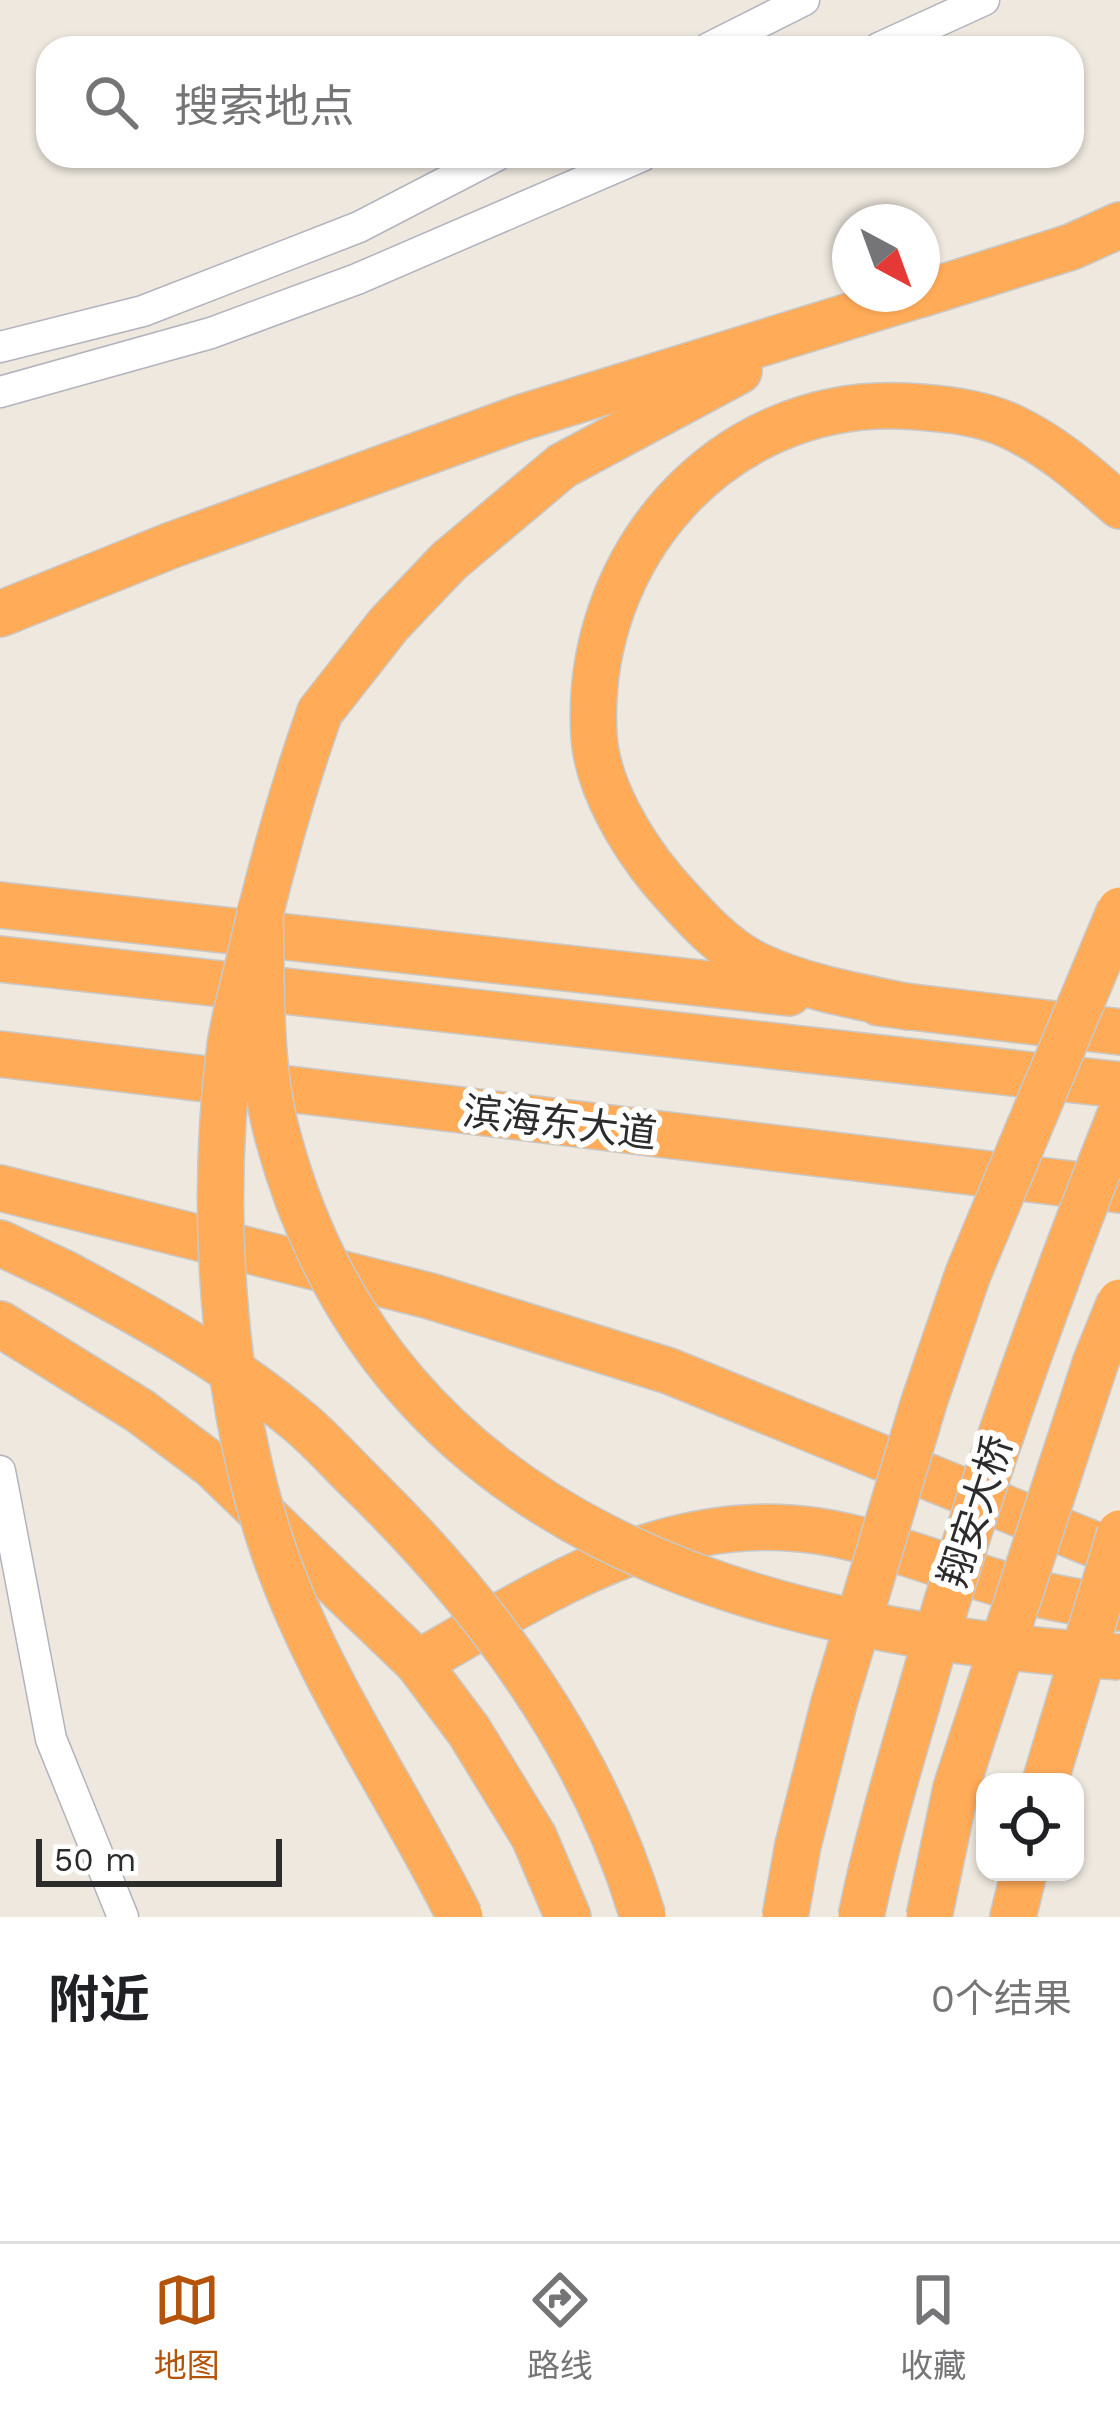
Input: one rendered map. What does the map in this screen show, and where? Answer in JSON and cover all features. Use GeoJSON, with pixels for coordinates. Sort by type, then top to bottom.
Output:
{"type":"FeatureCollection","features":[{"type":"Feature","properties":{"kind":"highway"},"geometry":{"type":"LineString","coordinates":[[940,288],[1071,247],[1120,225]]}},
{"type":"Feature","properties":{"kind":"highway"},"geometry":{"type":"LineString","coordinates":[[0,614],[172,544],[520,418],[864,312]]}},
{"type":"Feature","properties":{"kind":"highway"},"geometry":{"type":"LineString","coordinates":[[460,1917],[349,1715],[303,1620],[271,1543],[238,1398],[224,1301],[220,1159],[230,1043],[260,910],[287,805],[320,712],[388,624],[449,561],[562,466],[826,324]]}},
{"type":"Feature","properties":{"kind":"highway"},"geometry":{"type":"LineString","coordinates":[[908,1006],[811,987],[754,964],[683,903],[635,840],[605,783],[594,738],[596,662],[613,602],[648,536],[693,481],[750,439],[820,415],[872,404],[946,408],[1007,425],[1067,458],[1120,506]]}},
{"type":"Feature","properties":{"kind":"highway"},"geometry":{"type":"LineString","coordinates":[[0,904],[1120,1031]]}},
{"type":"Feature","properties":{"kind":"highway"},"geometry":{"type":"LineString","coordinates":[[260,910],[262,1011],[277,1135],[310,1230],[359,1323],[422,1406],[485,1464],[563,1518],[670,1570],[812,1614],[960,1641],[1120,1658]]}},
{"type":"Feature","properties":{"kind":"highway"},"geometry":{"type":"LineString","coordinates":[[785,1917],[833,1703],[924,1402],[968,1274],[1120,910]]}},
{"type":"Feature","properties":{"kind":"highway"},"geometry":{"type":"LineString","coordinates":[[0,959],[1120,1085]]}},
{"type":"Feature","properties":{"kind":"highway","name":"滨海东大道"},"geometry":{"type":"LineString","coordinates":[[0,1054],[1120,1190]]}},
{"type":"Feature","properties":{"kind":"highway","name":"翔安大桥"},"geometry":{"type":"LineString","coordinates":[[861,1917],[875,1850],[993,1454],[1051,1288],[1120,1115]]}},
{"type":"Feature","properties":{"kind":"highway"},"geometry":{"type":"LineString","coordinates":[[0,1188],[430,1297],[669,1371],[1120,1555]]}},
{"type":"Feature","properties":{"kind":"highway"},"geometry":{"type":"LineString","coordinates":[[0,1244],[181,1335],[297,1419],[405,1525],[523,1667],[580,1763],[627,1862],[643,1917]]}},
{"type":"Feature","properties":{"kind":"highway","name":"翔安大桥"},"geometry":{"type":"LineString","coordinates":[[929,1917],[956,1788],[1120,1301]]}},
{"type":"Feature","properties":{"kind":"highway"},"geometry":{"type":"LineString","coordinates":[[0,1324],[140,1411],[212,1465],[418,1663],[469,1731],[534,1837],[568,1917]]}},
{"type":"Feature","properties":{"kind":"highway"},"geometry":{"type":"LineString","coordinates":[[418,1663],[570,1577],[675,1536],[741,1528],[817,1531],[907,1551],[1037,1594],[1120,1608]]}},
{"type":"Feature","properties":{"kind":"highway"},"geometry":{"type":"LineString","coordinates":[[1048,1773],[1120,1533]]}},
{"type":"Feature","properties":{"kind":"highway"},"geometry":{"type":"LineString","coordinates":[[1013,1917],[1022,1881]]}},
{"type":"Feature","properties":{"kind":"street"},"geometry":{"type":"LineString","coordinates":[[733,36],[804,0]]}},
{"type":"Feature","properties":{"kind":"street"},"geometry":{"type":"LineString","coordinates":[[905,36],[984,0]]}},
{"type":"Feature","properties":{"kind":"street"},"geometry":{"type":"LineString","coordinates":[[0,347],[143,311],[359,227],[473,168]]}},
{"type":"Feature","properties":{"kind":"street"},"geometry":{"type":"LineString","coordinates":[[0,392],[211,333],[358,279],[614,168]]}},
{"type":"Feature","properties":{"kind":"street"},"geometry":{"type":"LineString","coordinates":[[0,1471],[51,1739],[123,1917]]}}]}
